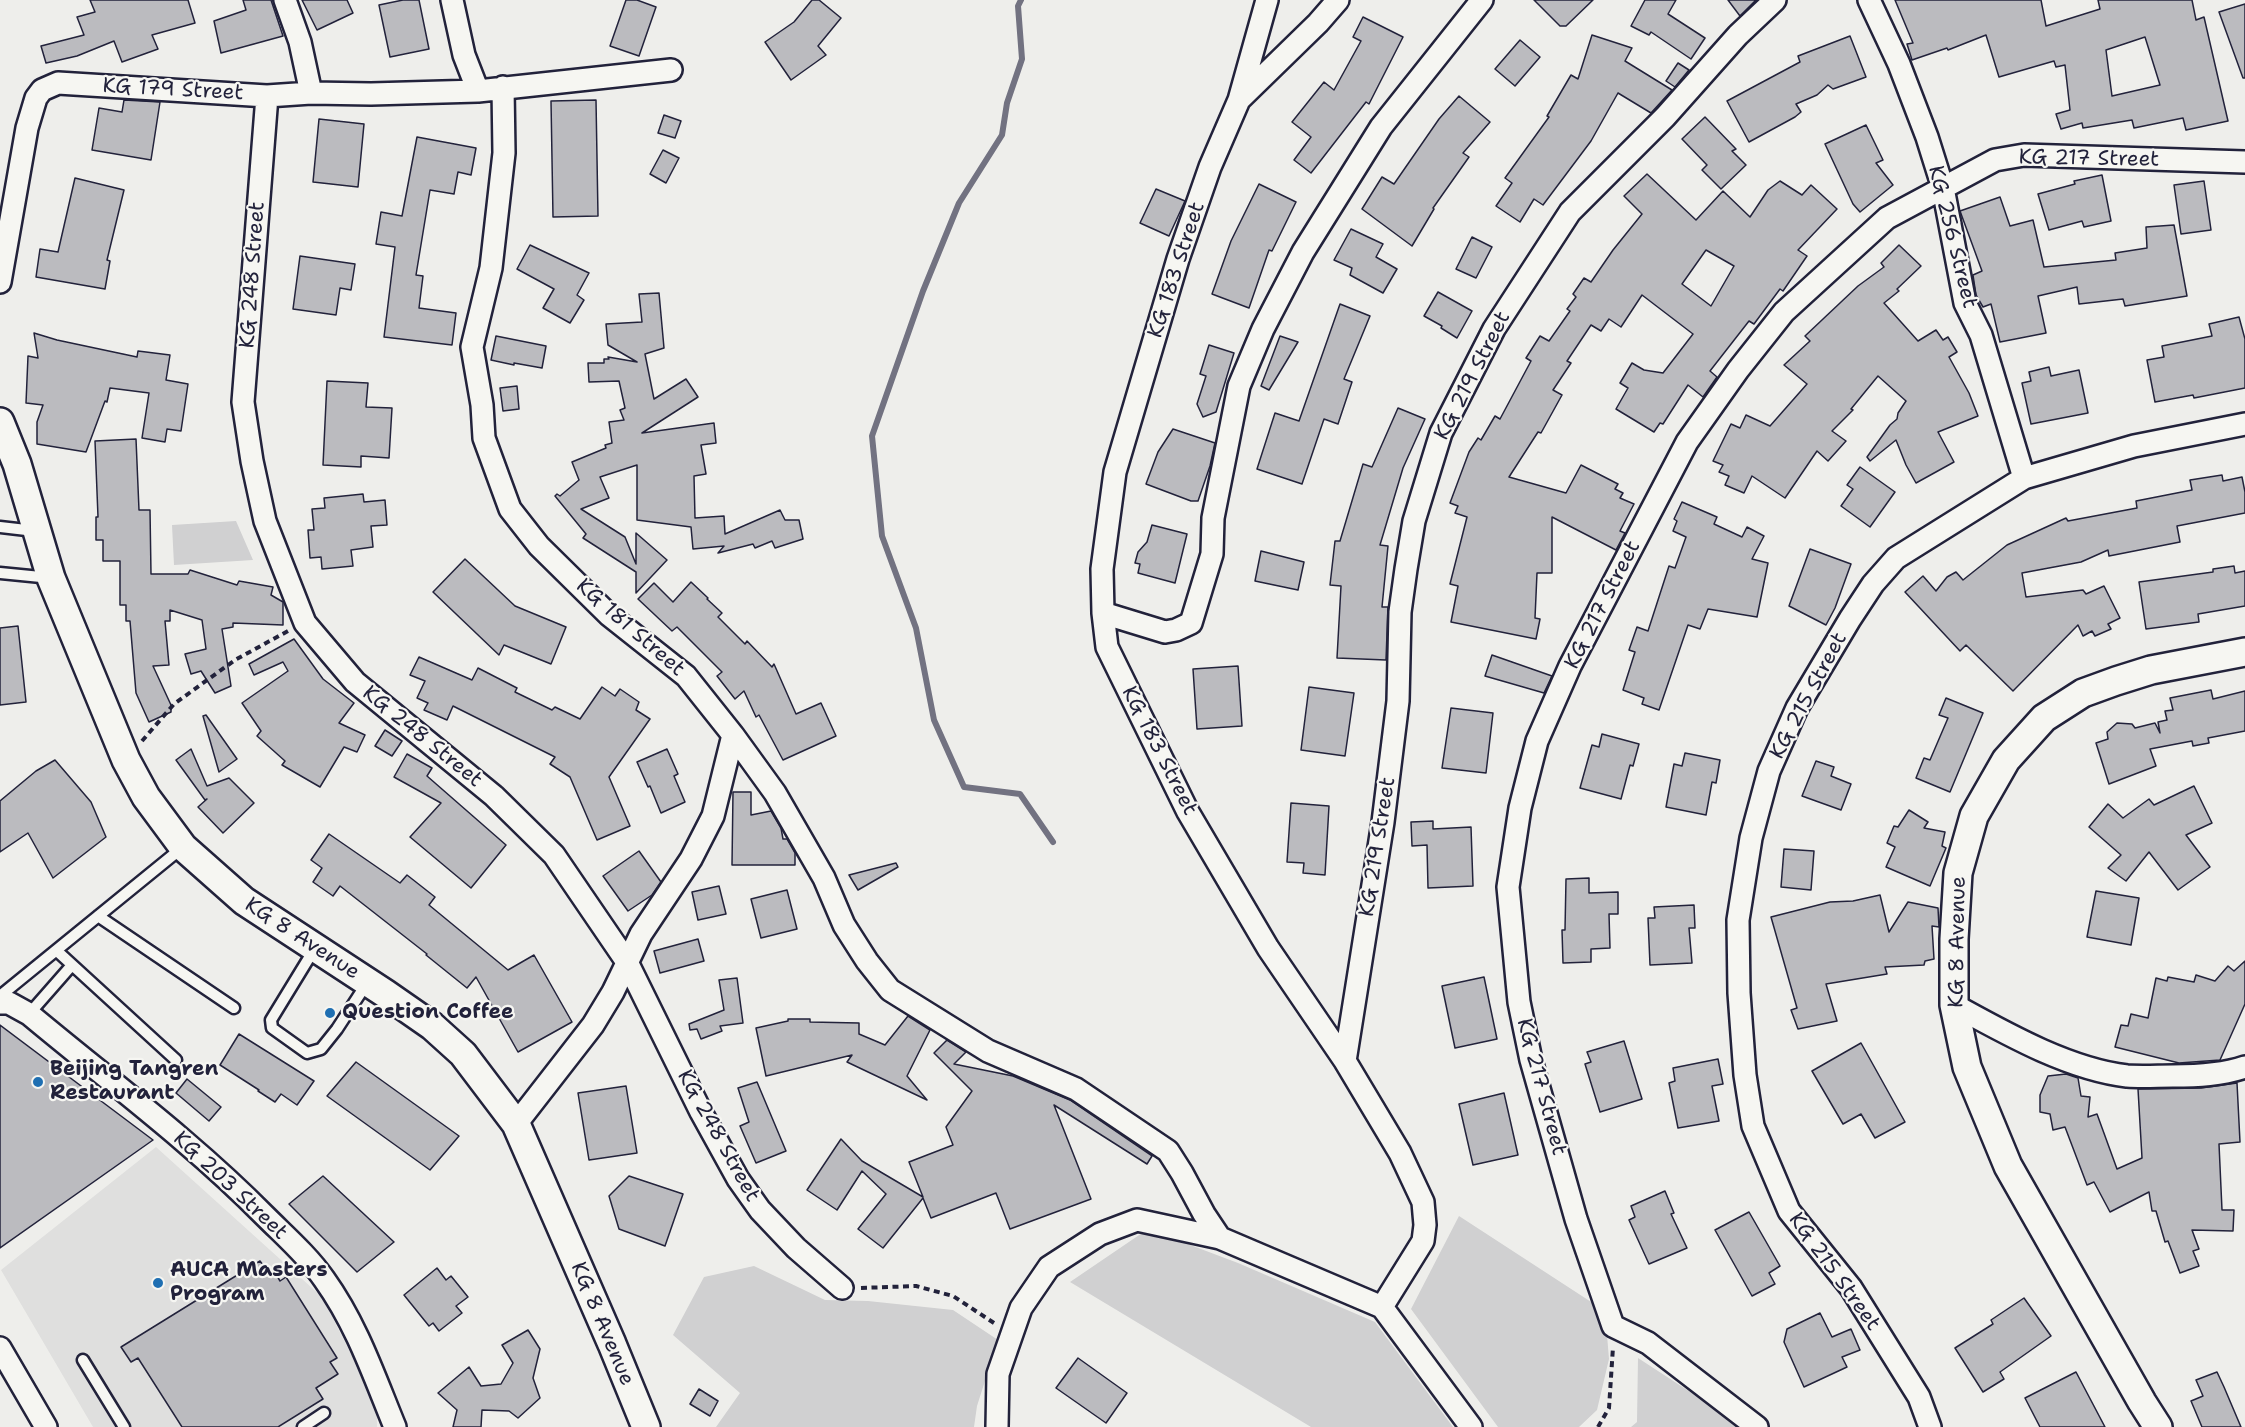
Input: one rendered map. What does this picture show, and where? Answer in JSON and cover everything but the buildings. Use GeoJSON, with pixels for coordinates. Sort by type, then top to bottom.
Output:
{"type":"FeatureCollection","features":[{"type":"Feature","properties":{"kind":"street"},"geometry":{"type":"LineString","coordinates":[[285,0],[300,42],[311,93]]}},
{"type":"Feature","properties":{"kind":"street","name":"KG 183 Street"},"geometry":{"type":"LineString","coordinates":[[1267,0],[1239,100],[1210,167],[1178,259],[1115,472],[1102,570],[1103,613],[1107,647],[1188,812],[1268,948],[1345,1061],[1400,1153],[1424,1202],[1424,1241],[1382,1307]]}},
{"type":"Feature","properties":{"kind":"street"},"geometry":{"type":"LineString","coordinates":[[1239,100],[1318,23],[1338,0]]}},
{"type":"Feature","properties":{"kind":"street"},"geometry":{"type":"LineString","coordinates":[[1103,613],[1165,632],[1191,623],[1212,554],[1213,518],[1239,386],[1263,329],[1303,252],[1381,127],[1482,0]]}},
{"type":"Feature","properties":{"kind":"street","name":"KG 219 Street"},"geometry":{"type":"LineString","coordinates":[[1345,1061],[1383,822],[1398,701],[1400,612],[1406,570],[1414,521],[1441,433],[1494,329],[1570,212],[1665,117],[1738,35],[1775,0]]}},
{"type":"Feature","properties":{"kind":"street","name":"KG 256 Street"},"geometry":{"type":"LineString","coordinates":[[1869,0],[1899,64],[1943,188],[1965,303],[1981,335],[2024,478]]}},
{"type":"Feature","properties":{"kind":"street"},"geometry":{"type":"LineString","coordinates":[[456,1],[464,56],[478,91]]}},
{"type":"Feature","properties":{"kind":"street","name":"KG 179 Street"},"geometry":{"type":"LineString","coordinates":[[0,282],[27,128],[36,98],[42,90],[58,83],[267,96],[311,93],[371,94],[478,91],[670,70]]}},
{"type":"Feature","properties":{"kind":"street","name":"KG 181 Street"},"geometry":{"type":"LineString","coordinates":[[503,87],[504,153],[491,268],[472,347],[482,405],[484,438],[510,509],[539,546],[609,615],[652,646],[686,676],[733,735],[775,793],[824,878],[843,925],[890,990],[988,1051],[1076,1089],[1168,1151],[1204,1214],[1221,1238]]}},
{"type":"Feature","properties":{"kind":"street","name":"KG 248 Street"},"geometry":{"type":"LineString","coordinates":[[267,96],[243,402],[252,461],[265,521],[305,623],[355,682],[494,796],[554,855],[627,962],[701,1112],[738,1179],[760,1210],[796,1248],[842,1288]]}},
{"type":"Feature","properties":{"kind":"street","name":"KG 217 Street"},"geometry":{"type":"LineString","coordinates":[[1613,1326],[1576,1220],[1531,1060],[1519,1002],[1508,887],[1520,808],[1537,741],[1570,666],[1681,453],[1738,370],[1784,312],[1887,218],[1995,160],[2024,155],[2245,162]]}},
{"type":"Feature","properties":{"kind":"street","name":"KG 215 Street"},"geometry":{"type":"LineString","coordinates":[[1930,1427],[1919,1397],[1851,1288],[1789,1211],[1753,1126],[1744,1063],[1739,993],[1738,920],[1751,838],[1769,771],[1797,708],[1856,610],[1896,558],[2024,478],[2134,446],[2245,424]]}},
{"type":"Feature","properties":{"kind":"street","name":"KG 8 Avenue"},"geometry":{"type":"LineString","coordinates":[[2,431],[17,464],[51,578],[126,760],[146,797],[183,847],[244,901],[432,1026],[463,1054],[516,1124],[646,1427]]}},
{"type":"Feature","properties":{"kind":"street","name":"KG 8 Avenue"},"geometry":{"type":"LineString","coordinates":[[2158,1427],[2008,1166],[1967,1067],[1954,1005],[1954,939],[1958,873],[1974,816],[2006,760],[2044,718],[2083,693],[2151,670],[2245,652]]}},
{"type":"Feature","properties":{"kind":"street"},"geometry":{"type":"LineString","coordinates":[[516,1124],[593,1025],[641,934],[691,859],[713,816],[733,735]]}},
{"type":"Feature","properties":{"kind":"street","name":"KG 203 Street"},"geometry":{"type":"LineString","coordinates":[[0,1003],[9,1003],[29,1014],[227,1178],[323,1277],[365,1350],[395,1427]]}},
{"type":"Feature","properties":{"kind":"street"},"geometry":{"type":"LineString","coordinates":[[1954,1005],[2006,1034],[2074,1063],[2127,1076],[2228,1073],[2245,1067]]}},
{"type":"Feature","properties":{"kind":"street"},"geometry":{"type":"LineString","coordinates":[[997,1427],[998,1374],[1021,1308],[1049,1268],[1100,1234],[1137,1220],[1221,1238],[1382,1307],[1471,1427]]}},
{"type":"Feature","properties":{"kind":"street"},"geometry":{"type":"LineString","coordinates":[[1613,1326],[1648,1343],[1757,1427]]}},
{"type":"Feature","properties":{"kind":"street"},"geometry":{"type":"LineString","coordinates":[[0,1348],[46,1427]]}},
{"type":"Feature","properties":{"kind":"lane"},"geometry":{"type":"LineString","coordinates":[[0,527],[37,531]]}},
{"type":"Feature","properties":{"kind":"lane"},"geometry":{"type":"LineString","coordinates":[[0,573],[51,578]]}},
{"type":"Feature","properties":{"kind":"lane"},"geometry":{"type":"LineString","coordinates":[[0,996],[183,847]]}},
{"type":"Feature","properties":{"kind":"lane"},"geometry":{"type":"LineString","coordinates":[[98,916],[234,1008]]}},
{"type":"Feature","properties":{"kind":"lane"},"geometry":{"type":"LineString","coordinates":[[316,948],[271,1020],[272,1028],[307,1053],[321,1049],[368,982]]}},
{"type":"Feature","properties":{"kind":"lane"},"geometry":{"type":"LineString","coordinates":[[57,951],[176,1060]]}},
{"type":"Feature","properties":{"kind":"lane"},"geometry":{"type":"LineString","coordinates":[[29,1014],[72,965]]}},
{"type":"Feature","properties":{"kind":"lane"},"geometry":{"type":"LineString","coordinates":[[83,1360],[124,1427]]}},
{"type":"Feature","properties":{"kind":"lane"},"geometry":{"type":"LineString","coordinates":[[303,1427],[324,1413]]}},
{"type":"Feature","properties":{"kind":"path"},"geometry":{"type":"LineString","coordinates":[[126,760],[174,704],[235,660],[305,623]]}},
{"type":"Feature","properties":{"kind":"path"},"geometry":{"type":"LineString","coordinates":[[842,1288],[916,1286],[953,1296],[1012,1335]]}},
{"type":"Feature","properties":{"kind":"path"},"geometry":{"type":"LineString","coordinates":[[1598,1427],[1609,1407],[1613,1326]]}},
{"type":"Feature","properties":{"kind":"shaded area"},"geometry":{"type":"Polygon","coordinates":[[[236,521],[253,560],[174,565],[172,525],[236,521]]]}},
{"type":"Feature","properties":{"kind":"shaded area","name":"AUCA Masters Program"},"geometry":{"type":"Polygon","coordinates":[[[156,1147],[322,1297],[377,1405],[377,1427],[93,1427],[1,1270],[156,1147]]]}},
{"type":"Feature","properties":{"kind":"shaded area"},"geometry":{"type":"Polygon","coordinates":[[[1459,1216],[1605,1311],[1609,1359],[1597,1410],[1579,1427],[1498,1427],[1411,1309],[1459,1216]]]}},
{"type":"Feature","properties":{"kind":"shaded area"},"geometry":{"type":"Polygon","coordinates":[[[1148,1229],[1238,1263],[1375,1322],[1453,1427],[1311,1427],[1070,1282],[1148,1229]]]}},
{"type":"Feature","properties":{"kind":"shaded area"},"geometry":{"type":"Polygon","coordinates":[[[754,1266],[825,1300],[868,1301],[953,1310],[998,1340],[977,1406],[974,1427],[716,1427],[740,1393],[673,1335],[704,1277],[754,1266]]]}},
{"type":"Feature","properties":{"kind":"shaded area"},"geometry":{"type":"Polygon","coordinates":[[[1638,1358],[1744,1427],[1631,1427],[1637,1422],[1638,1358]]]}},
{"type":"Feature","properties":{"kind":"waterway"},"geometry":{"type":"LineString","coordinates":[[1021,0],[1018,6],[1022,59],[1007,103],[1002,135],[959,203],[923,291],[872,436],[882,536],[916,628],[934,720],[964,787],[1020,794],[1053,842]]}},
{"type":"Feature","properties":{"kind":"place","name":"Question Coffee"},"geometry":{"type":"Point","coordinates":[330,1013]}},
{"type":"Feature","properties":{"kind":"place","name":"Beijing Tangren Restaurant"},"geometry":{"type":"Point","coordinates":[38,1082]}},
{"type":"Feature","properties":{"kind":"place","name":"AUCA Masters Program"},"geometry":{"type":"Point","coordinates":[158,1283]}}]}
